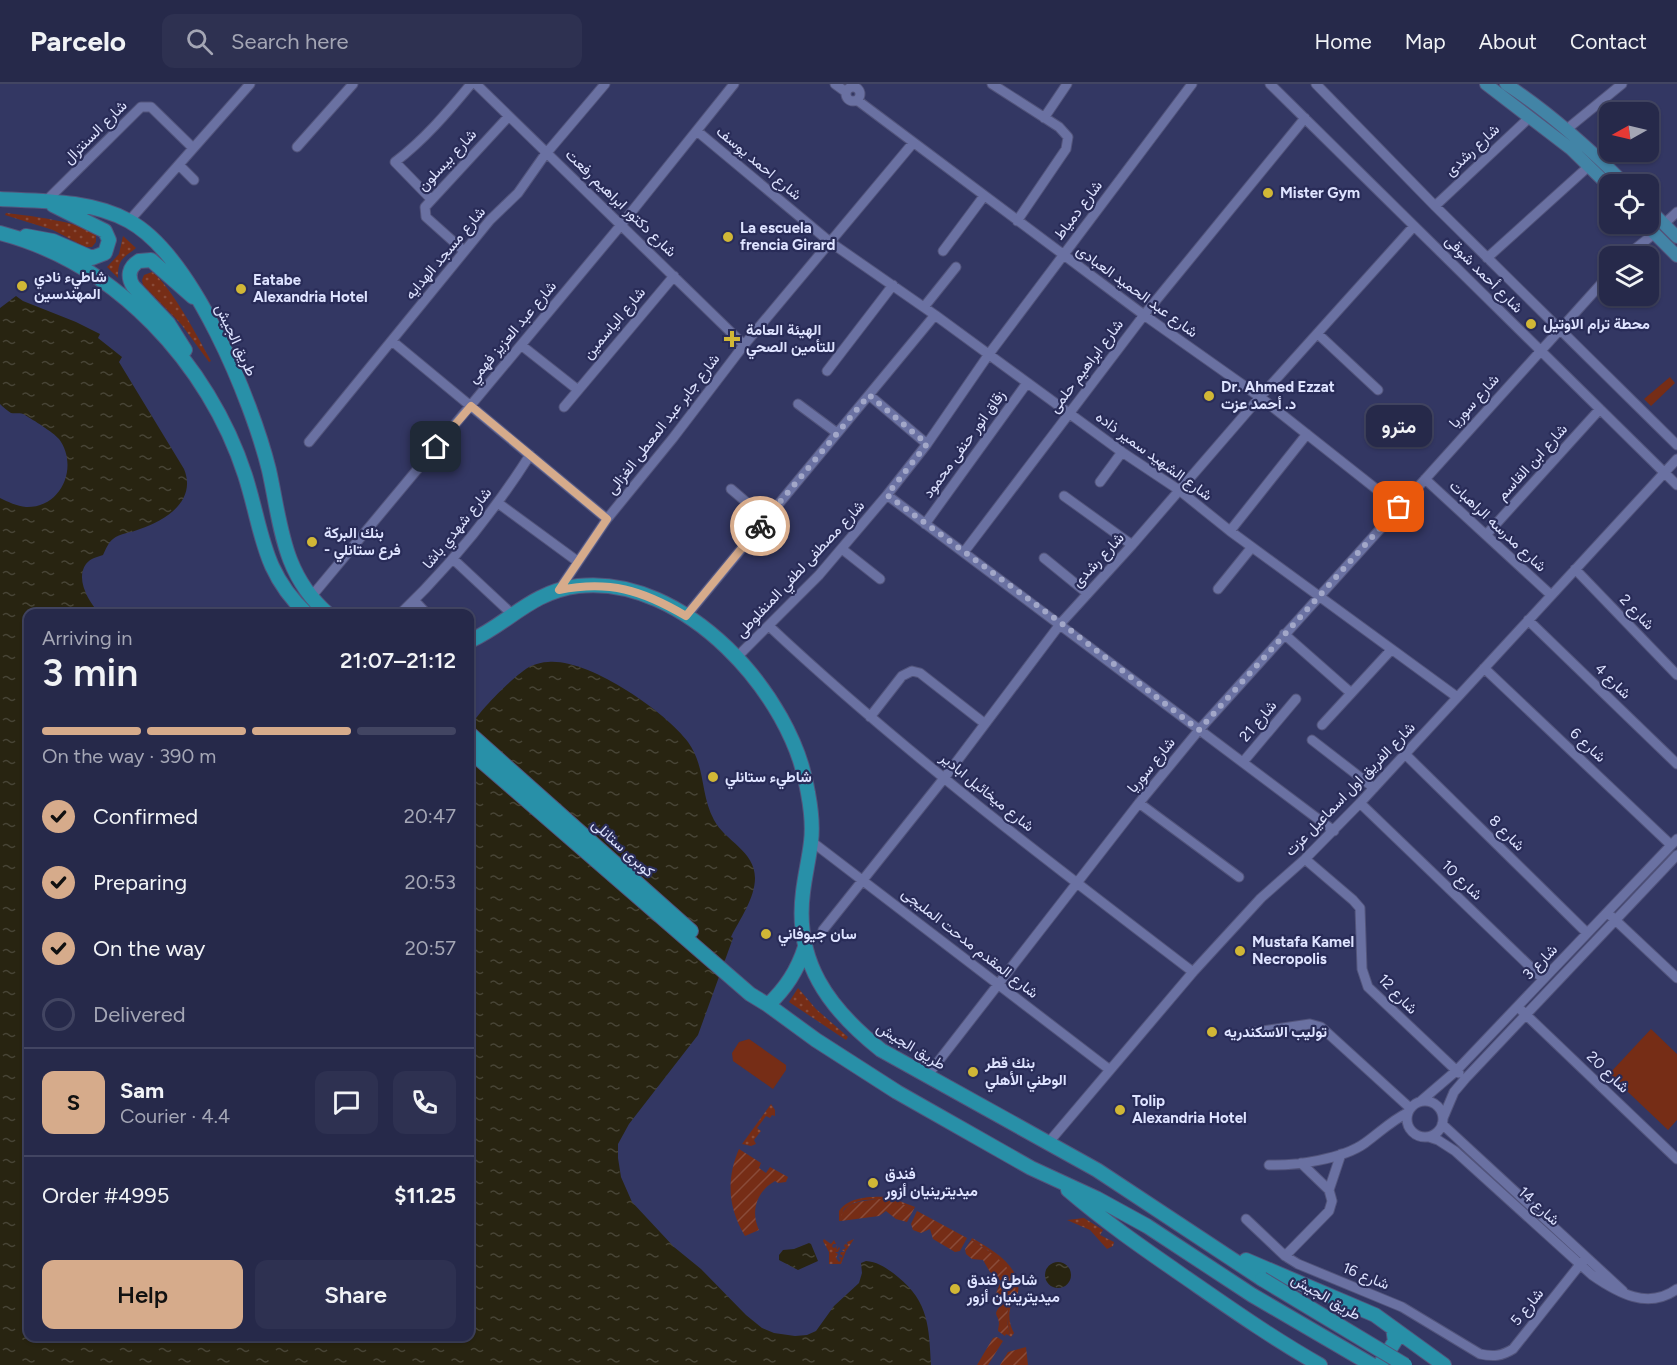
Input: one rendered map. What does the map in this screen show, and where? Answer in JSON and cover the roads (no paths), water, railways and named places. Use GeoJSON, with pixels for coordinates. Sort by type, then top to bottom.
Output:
{"type":"FeatureCollection","features":[{"type":"Feature","properties":{"kind":"highway","name":"طريق الجيش"},"geometry":{"type":"LineString","coordinates":[[0,199],[46,201],[84,206],[129,221],[161,249],[181,273],[200,302],[234,371],[252,417],[268,469],[283,542],[297,577],[310,597],[323,609]]}},
{"type":"Feature","properties":{"kind":"highway"},"geometry":{"type":"LineString","coordinates":[[4,234],[31,236],[53,241],[92,258],[105,253],[109,240],[105,231],[46,201]]}},
{"type":"Feature","properties":{"kind":"highway"},"geometry":{"type":"LineString","coordinates":[[4,234],[74,264],[116,292],[154,325],[195,374],[215,406],[237,452],[272,569],[284,588],[303,609]]}},
{"type":"Feature","properties":{"kind":"highway"},"geometry":{"type":"LineString","coordinates":[[195,374],[183,347],[168,323],[131,282],[132,266],[143,260],[155,262],[174,283],[200,302]]}},
{"type":"Feature","properties":{"kind":"highway","name":"طريق الجيش"},"geometry":{"type":"LineString","coordinates":[[474,639],[534,600],[577,586],[615,587],[652,597],[686,616],[737,657],[758,681],[775,706],[792,741],[808,790],[811,841],[801,915],[805,947],[809,963],[820,984],[837,1009],[857,1031],[880,1050],[1097,1170],[1262,1279],[1404,1365]]}},
{"type":"Feature","properties":{"kind":"highway","name":"كوبرى ستانلى"},"geometry":{"type":"LineString","coordinates":[[474,738],[752,990]]}},
{"type":"Feature","properties":{"kind":"highway","name":"كوبرى ستانلى"},"geometry":{"type":"LineString","coordinates":[[474,754],[752,990]]}},
{"type":"Feature","properties":{"kind":"highway"},"geometry":{"type":"LineString","coordinates":[[768,1005],[794,974],[805,947]]}},
{"type":"Feature","properties":{"kind":"highway"},"geometry":{"type":"LineString","coordinates":[[752,990],[768,1005],[816,1040],[897,1092],[1156,1232],[1252,1294],[1372,1365]]}},
{"type":"Feature","properties":{"kind":"highway"},"geometry":{"type":"LineString","coordinates":[[1060,1182],[1109,1224],[1237,1313],[1320,1365]]}},
{"type":"Feature","properties":{"kind":"highway"},"geometry":{"type":"LineString","coordinates":[[1219,1249],[1376,1315],[1444,1365]]}},
{"type":"Feature","properties":{"kind":"highway"},"geometry":{"type":"LineString","coordinates":[[1380,1365],[1395,1341],[1393,1328]]}},
{"type":"Feature","properties":{"kind":"main road"},"geometry":{"type":"LineString","coordinates":[[1486,84],[1564,143],[1599,176]]}},
{"type":"Feature","properties":{"kind":"main road"},"geometry":{"type":"LineString","coordinates":[[1506,84],[1539,106],[1567,129],[1614,174]]}},
{"type":"Feature","properties":{"kind":"main road"},"geometry":{"type":"LineString","coordinates":[[1522,84],[1539,106]]}},
{"type":"Feature","properties":{"kind":"main road"},"geometry":{"type":"LineString","coordinates":[[1659,218],[1677,237]]}},
{"type":"Feature","properties":{"kind":"main road"},"geometry":{"type":"LineString","coordinates":[[1656,234],[1677,256]]}},
{"type":"Feature","properties":{"kind":"street"},"geometry":{"type":"LineString","coordinates":[[129,221],[250,84]]}},
{"type":"Feature","properties":{"kind":"street"},"geometry":{"type":"LineString","coordinates":[[297,147],[353,84]]}},
{"type":"Feature","properties":{"kind":"street"},"geometry":{"type":"LineString","coordinates":[[431,199],[395,162],[408,153],[442,119],[471,84]]}},
{"type":"Feature","properties":{"kind":"street","name":"شارع دكتور ابراهيم رفعت"},"geometry":{"type":"LineString","coordinates":[[476,84],[744,345]]}},
{"type":"Feature","properties":{"kind":"street","name":"شارع مسجد الهدايه"},"geometry":{"type":"LineString","coordinates":[[309,442],[490,220],[518,193],[547,153],[604,84]]}},
{"type":"Feature","properties":{"kind":"street","name":"شارع عبد العزيز فهمي"},"geometry":{"type":"LineString","coordinates":[[310,597],[621,225],[734,84]]}},
{"type":"Feature","properties":{"kind":"street"},"geometry":{"type":"LineString","coordinates":[[836,84],[846,92],[849,100],[857,99],[860,94],[858,86],[846,92]]}},
{"type":"Feature","properties":{"kind":"street"},"geometry":{"type":"LineString","coordinates":[[993,84],[1066,133],[1068,145],[1017,220]]}},
{"type":"Feature","properties":{"kind":"street"},"geometry":{"type":"LineString","coordinates":[[1044,118],[1067,84]]}},
{"type":"Feature","properties":{"kind":"street","name":"شارع دمياط"},"geometry":{"type":"LineString","coordinates":[[989,354],[1192,84]]}},
{"type":"Feature","properties":{"kind":"street","name":"شارع أحمد شوقى"},"geometry":{"type":"LineString","coordinates":[[1270,84],[1677,485]]}},
{"type":"Feature","properties":{"kind":"street","name":"شارع أحمد شوقى"},"geometry":{"type":"LineString","coordinates":[[1316,84],[1435,206],[1677,445]]}},
{"type":"Feature","properties":{"kind":"street"},"geometry":{"type":"LineString","coordinates":[[1567,129],[1622,84]]}},
{"type":"Feature","properties":{"kind":"street","name":"شارع عبد الحميد العبادى"},"geometry":{"type":"LineString","coordinates":[[857,99],[1144,315],[1260,397],[1399,507]]}},
{"type":"Feature","properties":{"kind":"street","name":"شارع السنترال"},"geometry":{"type":"LineString","coordinates":[[46,201],[138,109],[144,106],[151,107],[194,148]]}},
{"type":"Feature","properties":{"kind":"street","name":"شارع بيسلون"},"geometry":{"type":"LineString","coordinates":[[464,251],[425,215],[425,207],[509,116]]}},
{"type":"Feature","properties":{"kind":"street","name":"شارع رشدى"},"geometry":{"type":"LineString","coordinates":[[1435,206],[1530,117]]}},
{"type":"Feature","properties":{"kind":"street","name":"شارع ابراهيم حلمى"},"geometry":{"type":"LineString","coordinates":[[964,552],[1144,315],[1305,118]]}},
{"type":"Feature","properties":{"kind":"street","name":"شارع احمد يوسف"},"geometry":{"type":"LineString","coordinates":[[697,131],[830,242]]}},
{"type":"Feature","properties":{"kind":"street","name":"شارع جابر عبد المعطى الغزالى"},"geometry":{"type":"LineString","coordinates":[[559,590],[607,519],[744,345],[913,143]]}},
{"type":"Feature","properties":{"kind":"street"},"geometry":{"type":"LineString","coordinates":[[179,165],[194,180]]}},
{"type":"Feature","properties":{"kind":"street"},"geometry":{"type":"LineString","coordinates":[[1487,258],[1589,166]]}},
{"type":"Feature","properties":{"kind":"street"},"geometry":{"type":"LineString","coordinates":[[943,252],[984,196]]}},
{"type":"Feature","properties":{"kind":"street"},"geometry":{"type":"LineString","coordinates":[[1665,224],[1677,212]]}},
{"type":"Feature","properties":{"kind":"street","name":"شارع رشدى"},"geometry":{"type":"LineString","coordinates":[[823,930],[945,777],[1061,623],[1414,226]]}},
{"type":"Feature","properties":{"kind":"street"},"geometry":{"type":"LineString","coordinates":[[1639,246],[1654,234]]}},
{"type":"Feature","properties":{"kind":"street","name":"شارع الشهيد سمير ذاده"},"geometry":{"type":"LineString","coordinates":[[830,242],[924,307],[1122,452],[1179,490],[1230,531],[1457,697]]}},
{"type":"Feature","properties":{"kind":"street"},"geometry":{"type":"LineString","coordinates":[[924,307],[956,267]]}},
{"type":"Feature","properties":{"kind":"street","name":"شارع الياسمين"},"geometry":{"type":"LineString","coordinates":[[564,407],[674,276]]}},
{"type":"Feature","properties":{"kind":"street"},"geometry":{"type":"LineString","coordinates":[[826,371],[893,285]]}},
{"type":"Feature","properties":{"kind":"street","name":"شارع سوريا"},"geometry":{"type":"LineString","coordinates":[[927,1076],[1139,803],[1199,730],[1599,286]]}},
{"type":"Feature","properties":{"kind":"street"},"geometry":{"type":"LineString","coordinates":[[686,616],[935,315]]}},
{"type":"Feature","properties":{"kind":"street"},"geometry":{"type":"LineString","coordinates":[[1318,334],[1378,390]]}},
{"type":"Feature","properties":{"kind":"street"},"geometry":{"type":"LineString","coordinates":[[392,341],[607,519]]}},
{"type":"Feature","properties":{"kind":"street"},"geometry":{"type":"LineString","coordinates":[[521,345],[578,390]]}},
{"type":"Feature","properties":{"kind":"street","name":"شارع مصطفى لطفي المنفلوطى"},"geometry":{"type":"LineString","coordinates":[[737,657],[769,627],[842,549],[887,495],[927,444],[989,354]]}},
{"type":"Feature","properties":{"kind":"street","name":"زقاق انور حنفى محمود"},"geometry":{"type":"LineString","coordinates":[[925,524],[1027,383]]}},
{"type":"Feature","properties":{"kind":"street"},"geometry":{"type":"LineString","coordinates":[[869,395],[927,444]]}},
{"type":"Feature","properties":{"kind":"street"},"geometry":{"type":"LineString","coordinates":[[798,404],[837,434]]}},
{"type":"Feature","properties":{"kind":"street","name":"شارع ابن القاسم"},"geometry":{"type":"LineString","coordinates":[[1486,535],[1600,409]]}},
{"type":"Feature","properties":{"kind":"street"},"geometry":{"type":"LineString","coordinates":[[1230,531],[1307,435]]}},
{"type":"Feature","properties":{"kind":"street"},"geometry":{"type":"LineString","coordinates":[[1100,482],[1122,452]]}},
{"type":"Feature","properties":{"kind":"street","name":"شارع شهدي باشا"},"geometry":{"type":"LineString","coordinates":[[405,609],[453,559],[498,503],[530,455]]}},
{"type":"Feature","properties":{"kind":"street","name":"شارع الفريق اول اسماعيل عزت"},"geometry":{"type":"LineString","coordinates":[[1049,1142],[1193,972],[1261,898],[1334,831],[1677,459]]}},
{"type":"Feature","properties":{"kind":"street","name":"شارع مدرسه الراهبات"},"geometry":{"type":"LineString","coordinates":[[1425,479],[1551,595]]}},
{"type":"Feature","properties":{"kind":"street"},"geometry":{"type":"LineString","coordinates":[[731,489],[766,519]]}},
{"type":"Feature","properties":{"kind":"street"},"geometry":{"type":"LineString","coordinates":[[887,495],[1061,623],[1334,831]]}},
{"type":"Feature","properties":{"kind":"street"},"geometry":{"type":"LineString","coordinates":[[1064,496],[1132,545]]}},
{"type":"Feature","properties":{"kind":"street"},"geometry":{"type":"LineString","coordinates":[[498,503],[577,561]]}},
{"type":"Feature","properties":{"kind":"street"},"geometry":{"type":"LineString","coordinates":[[1218,589],[1252,547]]}},
{"type":"Feature","properties":{"kind":"street"},"geometry":{"type":"LineString","coordinates":[[842,549],[880,579]]}},
{"type":"Feature","properties":{"kind":"street"},"geometry":{"type":"LineString","coordinates":[[1044,558],[1087,593]]}},
{"type":"Feature","properties":{"kind":"street"},"geometry":{"type":"LineString","coordinates":[[453,559],[513,615]]}},
{"type":"Feature","properties":{"kind":"street","name":"شارع 2"},"geometry":{"type":"LineString","coordinates":[[1575,569],[1677,675]]}},
{"type":"Feature","properties":{"kind":"street"},"geometry":{"type":"LineString","coordinates":[[414,600],[422,609]]}},
{"type":"Feature","properties":{"kind":"street","name":"شارع 4"},"geometry":{"type":"LineString","coordinates":[[1528,620],[1677,764]]}},
{"type":"Feature","properties":{"kind":"street","name":"شارع ميخائيل ابادير"},"geometry":{"type":"LineString","coordinates":[[769,627],[870,717],[1077,883],[1193,972]]}},
{"type":"Feature","properties":{"kind":"street"},"geometry":{"type":"LineString","coordinates":[[1284,634],[1351,693]]}},
{"type":"Feature","properties":{"kind":"street"},"geometry":{"type":"LineString","coordinates":[[1322,725],[1391,650]]}},
{"type":"Feature","properties":{"kind":"street","name":"شارع 6"},"geometry":{"type":"LineString","coordinates":[[1484,668],[1674,842]]}},
{"type":"Feature","properties":{"kind":"street"},"geometry":{"type":"LineString","coordinates":[[870,717],[902,676],[912,671],[920,673],[984,723]]}},
{"type":"Feature","properties":{"kind":"street","name":"شارع 21"},"geometry":{"type":"LineString","coordinates":[[1243,762],[1296,699]]}},
{"type":"Feature","properties":{"kind":"street"},"geometry":{"type":"LineString","coordinates":[[1312,740],[1374,788]]}},
{"type":"Feature","properties":{"kind":"street","name":"شارع 8"},"geometry":{"type":"LineString","coordinates":[[1405,754],[1587,933]]}},
{"type":"Feature","properties":{"kind":"street"},"geometry":{"type":"LineString","coordinates":[[1139,803],[1239,877]]}},
{"type":"Feature","properties":{"kind":"street","name":"شارع 10"},"geometry":{"type":"LineString","coordinates":[[1360,803],[1543,980]]}},
{"type":"Feature","properties":{"kind":"street","name":"شارع المقدم مدحت المليجى"},"geometry":{"type":"LineString","coordinates":[[811,841],[1110,1070]]}},
{"type":"Feature","properties":{"kind":"street","name":"شارع 3"},"geometry":{"type":"LineString","coordinates":[[1442,1121],[1454,1092],[1674,842]]}},
{"type":"Feature","properties":{"kind":"street","name":"شارع 3"},"geometry":{"type":"LineString","coordinates":[[1420,1101],[1456,1071],[1587,933],[1611,916],[1677,855]]}},
{"type":"Feature","properties":{"kind":"street","name":"شارع 12"},"geometry":{"type":"LineString","coordinates":[[1305,859],[1360,908],[1362,969],[1368,987],[1465,1079]]}},
{"type":"Feature","properties":{"kind":"street"},"geometry":{"type":"LineString","coordinates":[[1654,863],[1662,871]]}},
{"type":"Feature","properties":{"kind":"street"},"geometry":{"type":"LineString","coordinates":[[1611,916],[1677,978]]}},
{"type":"Feature","properties":{"kind":"street","name":"شارع 20"},"geometry":{"type":"LineString","coordinates":[[1517,1007],[1677,1159]]}},
{"type":"Feature","properties":{"kind":"street"},"geometry":{"type":"LineString","coordinates":[[1249,1034],[1310,1024],[1321,1027],[1408,1111]]}},
{"type":"Feature","properties":{"kind":"street"},"geometry":{"type":"LineString","coordinates":[[1269,1165],[1285,1166],[1341,1154],[1364,1144],[1420,1101],[1433,1102],[1438,1106],[1442,1121],[1439,1130],[1429,1137],[1422,1137],[1411,1131],[1406,1120],[1408,1111]]}},
{"type":"Feature","properties":{"kind":"street","name":"شارع 14"},"geometry":{"type":"LineString","coordinates":[[1442,1121],[1583,1260],[1592,1275],[1629,1296],[1654,1299],[1677,1289]]}},
{"type":"Feature","properties":{"kind":"street","name":"شارع 14"},"geometry":{"type":"LineString","coordinates":[[1429,1137],[1455,1151],[1583,1260]]}},
{"type":"Feature","properties":{"kind":"street"},"geometry":{"type":"LineString","coordinates":[[1329,1190],[1341,1154]]}},
{"type":"Feature","properties":{"kind":"street"},"geometry":{"type":"LineString","coordinates":[[1285,1256],[1329,1211],[1332,1201],[1329,1190],[1301,1163]]}},
{"type":"Feature","properties":{"kind":"street","name":"شارع 16"},"geometry":{"type":"LineString","coordinates":[[1246,1220],[1285,1256],[1316,1273],[1402,1307],[1480,1354]]}},
{"type":"Feature","properties":{"kind":"street","name":"شارع 5"},"geometry":{"type":"LineString","coordinates":[[1480,1354],[1497,1356],[1513,1348],[1583,1260]]}},
{"type":"Feature","properties":{"kind":"water"},"geometry":{"type":"Polygon","coordinates":[[[16,296],[100,334],[98,338],[122,357],[119,362],[184,469],[187,480],[183,500],[177,508],[150,525],[116,537],[110,542],[103,555],[86,564],[82,576],[83,583],[96,609],[24,609],[24,1341],[474,1341],[474,720],[524,670],[548,662],[565,663],[584,668],[604,677],[644,702],[677,729],[694,751],[714,820],[745,853],[754,869],[753,893],[731,937],[733,938],[698,1035],[629,1124],[618,1144],[621,1177],[632,1202],[674,1247],[701,1269],[746,1315],[762,1328],[774,1333],[795,1336],[807,1335],[816,1331],[834,1306],[859,1283],[862,1273],[861,1263],[866,1261],[883,1266],[908,1286],[922,1306],[928,1327],[931,1365],[0,1365],[0,498],[26,507],[49,501],[64,484],[67,461],[65,450],[56,436],[25,415],[11,413],[0,404],[0,308],[16,296]]]}},
{"type":"Feature","properties":{"kind":"water"},"geometry":{"type":"Polygon","coordinates":[[[809,1243],[818,1261],[798,1270],[779,1260],[779,1255],[783,1250],[794,1249],[809,1243]]]}},
{"type":"Feature","properties":{"kind":"water"},"geometry":{"type":"Polygon","coordinates":[[[1058,1262],[1067,1266],[1071,1275],[1067,1284],[1058,1288],[1049,1284],[1045,1275],[1049,1266],[1058,1262]]]}},
{"type":"Feature","properties":{"kind":"place","name":"Mister Gym"},"geometry":{"type":"Point","coordinates":[1268,193]}},
{"type":"Feature","properties":{"kind":"place","name":"La escuela frencia Girard"},"geometry":{"type":"Point","coordinates":[728,237]}},
{"type":"Feature","properties":{"kind":"place","name":"شاطيء نادي المهندسين"},"geometry":{"type":"Point","coordinates":[22,286]}},
{"type":"Feature","properties":{"kind":"place","name":"Eatabe Alexandria Hotel"},"geometry":{"type":"Point","coordinates":[241,289]}},
{"type":"Feature","properties":{"kind":"place","name":"محطة ترام الاوتيل"},"geometry":{"type":"Point","coordinates":[1531,324]}},
{"type":"Feature","properties":{"kind":"place","name":"الهيئة العامة للتأمين الصحي"},"geometry":{"type":"Point","coordinates":[732,339]}},
{"type":"Feature","properties":{"kind":"place","name":"Dr. Ahmed Ezzat د. أحمد عزت"},"geometry":{"type":"Point","coordinates":[1209,396]}},
{"type":"Feature","properties":{"kind":"place","name":"مترو"},"geometry":{"type":"Point","coordinates":[1399,507]}},
{"type":"Feature","properties":{"kind":"place","name":"بنك البركة - فرع ستانلي"},"geometry":{"type":"Point","coordinates":[312,542]}},
{"type":"Feature","properties":{"kind":"place","name":"شاطيء ستانلي"},"geometry":{"type":"Point","coordinates":[713,777]}},
{"type":"Feature","properties":{"kind":"place","name":"سان جيوفاني"},"geometry":{"type":"Point","coordinates":[766,934]}},
{"type":"Feature","properties":{"kind":"place","name":"Mustafa Kamel Necropolis"},"geometry":{"type":"Point","coordinates":[1240,951]}},
{"type":"Feature","properties":{"kind":"place","name":"توليب الاسكندريه"},"geometry":{"type":"Point","coordinates":[1212,1032]}},
{"type":"Feature","properties":{"kind":"place","name":"بنك قطر الوطني الأهلي"},"geometry":{"type":"Point","coordinates":[973,1072]}},
{"type":"Feature","properties":{"kind":"place","name":"Tolip Alexandria Hotel"},"geometry":{"type":"Point","coordinates":[1120,1110]}},
{"type":"Feature","properties":{"kind":"place","name":"فندق ميديترينيان أزور"},"geometry":{"type":"Point","coordinates":[873,1183]}},
{"type":"Feature","properties":{"kind":"place","name":"شاطئ فندق ميديترينيان أزور"},"geometry":{"type":"Point","coordinates":[955,1289]}}]}
